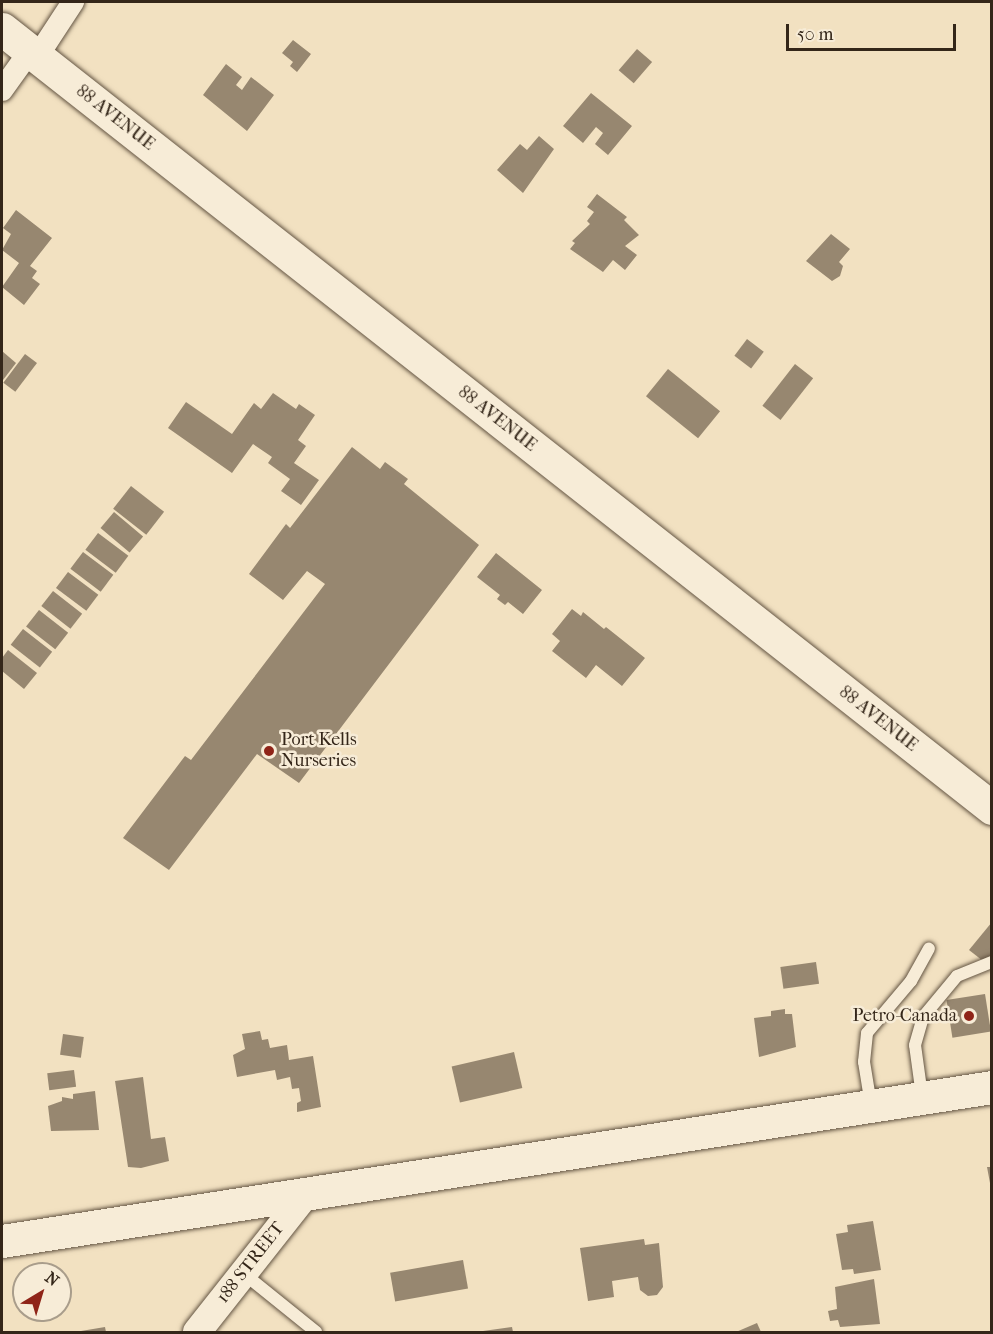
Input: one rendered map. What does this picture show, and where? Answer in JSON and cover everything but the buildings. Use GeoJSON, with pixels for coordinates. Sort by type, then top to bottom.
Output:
{"type":"FeatureCollection","features":[{"type":"Feature","properties":{"kind":"main road","name":"88 AVENUE"},"geometry":{"type":"LineString","coordinates":[[2,29],[992,808]]}},
{"type":"Feature","properties":{"kind":"main road"},"geometry":{"type":"LineString","coordinates":[[2,1241],[992,1087]]}},
{"type":"Feature","properties":{"kind":"street"},"geometry":{"type":"LineString","coordinates":[[2,90],[34,54],[73,2]]}},
{"type":"Feature","properties":{"kind":"street","name":"188 STREET"},"geometry":{"type":"LineString","coordinates":[[199,1332],[306,1194]]}},
{"type":"Feature","properties":{"kind":"lane"},"geometry":{"type":"LineString","coordinates":[[871,1106],[864,1062],[867,1033],[911,981],[930,949]]}},
{"type":"Feature","properties":{"kind":"lane"},"geometry":{"type":"LineString","coordinates":[[922,1097],[915,1045],[923,1017],[957,976],[992,962]]}},
{"type":"Feature","properties":{"kind":"lane"},"geometry":{"type":"LineString","coordinates":[[243,1273],[316,1332]]}},
{"type":"Feature","properties":{"kind":"place","name":"Port Kells Nurseries"},"geometry":{"type":"Point","coordinates":[269,751]}},
{"type":"Feature","properties":{"kind":"place","name":"Petro-Canada"},"geometry":{"type":"Point","coordinates":[969,1016]}}]}
